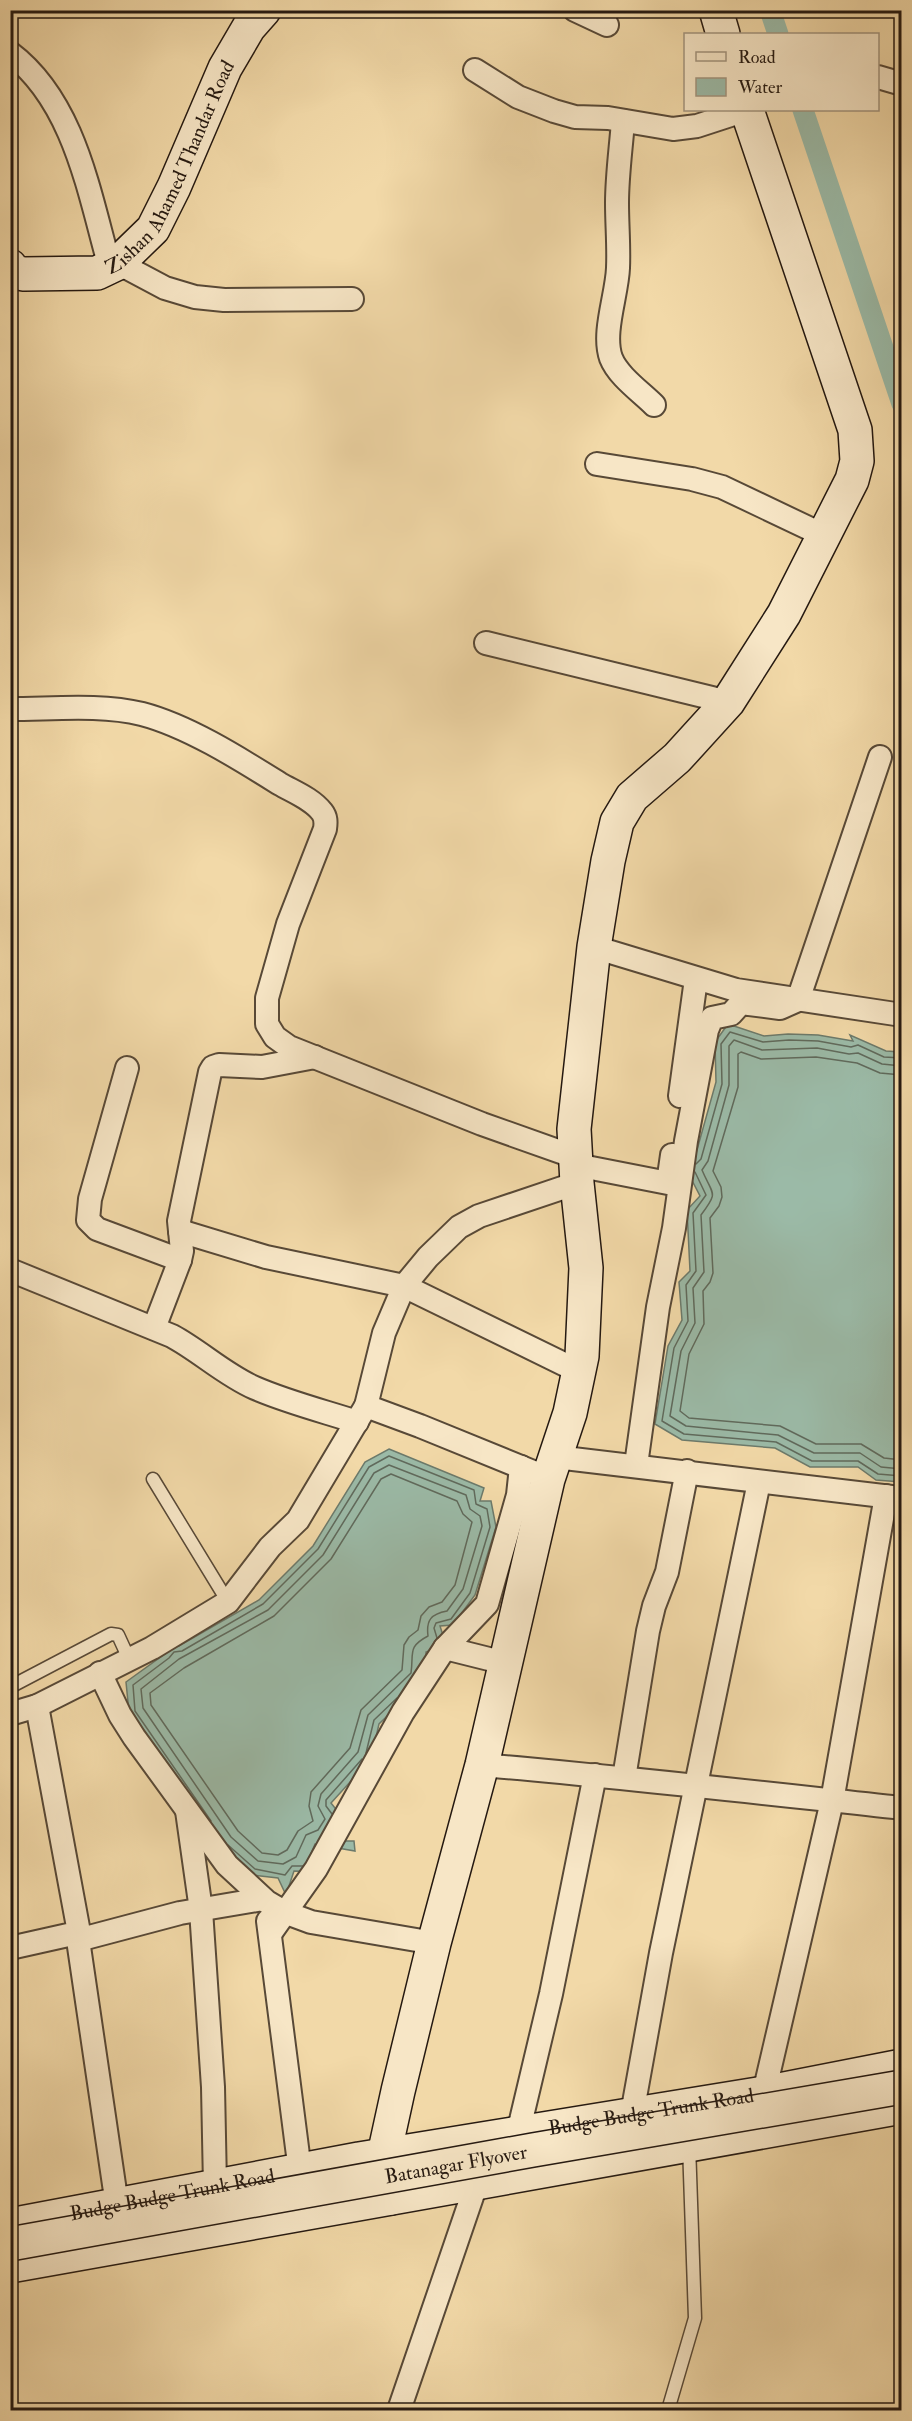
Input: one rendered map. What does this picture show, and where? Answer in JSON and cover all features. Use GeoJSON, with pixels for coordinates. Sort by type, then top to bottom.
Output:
{"type":"FeatureCollection","features":[{"type":"Feature","properties":{"kind":"street","name":"Zishan Ahamed Thandar Road"},"geometry":{"type":"LineString","coordinates":[[11,274],[98,273],[114,265],[153,229],[174,187],[225,68],[249,27],[264,10]]}},
{"type":"Feature","properties":{"kind":"street"},"geometry":{"type":"LineString","coordinates":[[575,10],[607,25]]}},
{"type":"Feature","properties":{"kind":"street"},"geometry":{"type":"LineString","coordinates":[[716,10],[723,33]]}},
{"type":"Feature","properties":{"kind":"street"},"geometry":{"type":"LineString","coordinates":[[10,53],[40,81],[57,110],[77,154],[114,265],[165,288],[195,297],[224,300],[352,299]]}},
{"type":"Feature","properties":{"kind":"street"},"geometry":{"type":"LineString","coordinates":[[475,70],[518,97],[575,117],[673,129],[697,126],[743,111]]}},
{"type":"Feature","properties":{"kind":"street"},"geometry":{"type":"LineString","coordinates":[[879,78],[902,84]]}},
{"type":"Feature","properties":{"kind":"street"},"geometry":{"type":"LineString","coordinates":[[10,1948],[77,1937],[201,1910],[271,1904],[316,1869],[403,1712],[445,1648],[487,1605],[519,1495],[542,1468],[570,1413],[582,1356],[586,1268],[574,1129],[594,947],[617,822],[632,797],[676,758],[728,702],[784,614],[852,480],[857,461],[855,430],[746,111]]}},
{"type":"Feature","properties":{"kind":"street"},"geometry":{"type":"LineString","coordinates":[[622,121],[617,201],[618,267],[616,297],[608,332],[608,345],[611,359],[624,376],[654,405]]}},
{"type":"Feature","properties":{"kind":"street"},"geometry":{"type":"LineString","coordinates":[[597,464],[692,479],[722,487],[823,535]]}},
{"type":"Feature","properties":{"kind":"street"},"geometry":{"type":"LineString","coordinates":[[486,643],[728,702]]}},
{"type":"Feature","properties":{"kind":"street"},"geometry":{"type":"LineString","coordinates":[[10,709],[114,709],[142,714],[170,724],[234,756],[311,802],[326,819],[325,829],[288,924],[267,998],[267,1024],[275,1037],[289,1047],[473,1120],[576,1168],[668,1183],[696,979]]}},
{"type":"Feature","properties":{"kind":"street"},"geometry":{"type":"LineString","coordinates":[[636,1465],[658,1306],[674,1228],[686,1141],[707,1030],[712,1018],[731,1014],[741,1003],[780,1008],[798,1000],[880,757]]}},
{"type":"Feature","properties":{"kind":"street"},"geometry":{"type":"LineString","coordinates":[[594,947],[736,990],[902,1016]]}},
{"type":"Feature","properties":{"kind":"street"},"geometry":{"type":"LineString","coordinates":[[154,1328],[180,1260],[179,1221],[207,1084],[213,1067],[228,1064],[262,1067],[315,1057]]}},
{"type":"Feature","properties":{"kind":"street"},"geometry":{"type":"LineString","coordinates":[[127,1068],[90,1199],[88,1220],[98,1229],[180,1260]]}},
{"type":"Feature","properties":{"kind":"street"},"geometry":{"type":"LineString","coordinates":[[10,1714],[37,1706],[152,1648],[228,1602],[270,1547],[298,1520],[361,1414],[384,1333],[404,1286],[459,1227],[576,1168]]}},
{"type":"Feature","properties":{"kind":"street"},"geometry":{"type":"LineString","coordinates":[[180,1231],[266,1257],[404,1286],[578,1371]]}},
{"type":"Feature","properties":{"kind":"street"},"geometry":{"type":"LineString","coordinates":[[10,1270],[154,1328],[188,1345],[236,1379],[255,1389],[420,1426],[542,1468],[636,1465],[894,1497],[832,1801],[764,2092]]}},
{"type":"Feature","properties":{"kind":"street"},"geometry":{"type":"LineString","coordinates":[[391,2198],[384,2155],[434,1943],[483,1765],[542,1468]]}},
{"type":"Feature","properties":{"kind":"street"},"geometry":{"type":"LineString","coordinates":[[624,1778],[648,1631],[654,1606],[667,1572],[687,1471]]}},
{"type":"Feature","properties":{"kind":"street"},"geometry":{"type":"LineString","coordinates":[[632,2114],[661,1953],[759,1482]]}},
{"type":"Feature","properties":{"kind":"street"},"geometry":{"type":"LineString","coordinates":[[445,1648],[505,1663]]}},
{"type":"Feature","properties":{"kind":"street"},"geometry":{"type":"LineString","coordinates":[[100,1673],[134,1737],[227,1865],[271,1904],[311,1922],[434,1943]]}},
{"type":"Feature","properties":{"kind":"street"},"geometry":{"type":"LineString","coordinates":[[37,1706],[78,1921],[77,1937],[117,2205]]}},
{"type":"Feature","properties":{"kind":"street"},"geometry":{"type":"LineString","coordinates":[[483,1765],[902,1808]]}},
{"type":"Feature","properties":{"kind":"street"},"geometry":{"type":"LineString","coordinates":[[518,2133],[552,1994],[595,1775]]}},
{"type":"Feature","properties":{"kind":"street"},"geometry":{"type":"LineString","coordinates":[[186,1809],[201,1910],[213,2087],[215,2186]]}},
{"type":"Feature","properties":{"kind":"street"},"geometry":{"type":"LineString","coordinates":[[271,1904],[270,1934],[300,2171]]}},
{"type":"Feature","properties":{"kind":"street","name":"Budge Budge Trunk Road"},"geometry":{"type":"LineString","coordinates":[[10,2225],[384,2155],[764,2092],[902,2066]]}},
{"type":"Feature","properties":{"kind":"street","name":"Batanagar Flyover"},"geometry":{"type":"LineString","coordinates":[[10,2244],[533,2150],[902,2087]]}},
{"type":"Feature","properties":{"kind":"street","name":"Budge Budge Trunk Road"},"geometry":{"type":"LineString","coordinates":[[10,2266],[902,2107]]}},
{"type":"Feature","properties":{"kind":"street"},"geometry":{"type":"LineString","coordinates":[[399,2410],[477,2182],[467,2141]]}},
{"type":"Feature","properties":{"kind":"lane"},"geometry":{"type":"LineString","coordinates":[[153,1479],[228,1602]]}},
{"type":"Feature","properties":{"kind":"lane"},"geometry":{"type":"LineString","coordinates":[[10,1687],[111,1634],[118,1635],[129,1659]]}},
{"type":"Feature","properties":{"kind":"lane"},"geometry":{"type":"LineString","coordinates":[[668,2410],[694,2318],[689,2144]]}},
{"type":"Feature","properties":{"kind":"water"},"geometry":{"type":"Polygon","coordinates":[[[728,1024],[764,1036],[818,1035],[853,1041],[850,1035],[886,1051],[901,1052],[901,1482],[876,1480],[858,1467],[810,1467],[775,1448],[682,1440],[655,1424],[668,1346],[682,1320],[679,1282],[690,1271],[687,1210],[700,1196],[684,1165],[695,1157],[716,1082],[715,1042],[728,1024]]]}},
{"type":"Feature","properties":{"kind":"water"},"geometry":{"type":"Polygon","coordinates":[[[389,1449],[484,1488],[480,1501],[491,1501],[496,1527],[475,1595],[453,1625],[440,1626],[446,1645],[426,1652],[426,1679],[379,1724],[371,1759],[331,1803],[343,1818],[328,1841],[354,1841],[355,1851],[315,1844],[310,1856],[327,1872],[294,1871],[286,1895],[278,1878],[252,1875],[221,1847],[129,1712],[126,1682],[166,1653],[166,1643],[179,1646],[259,1600],[313,1546],[365,1462],[389,1449]]]}},
{"type":"Feature","properties":{"kind":"waterway"},"geometry":{"type":"LineString","coordinates":[[770,10],[778,33]]}},
{"type":"Feature","properties":{"kind":"waterway"},"geometry":{"type":"LineString","coordinates":[[803,111],[902,404]]}}]}
